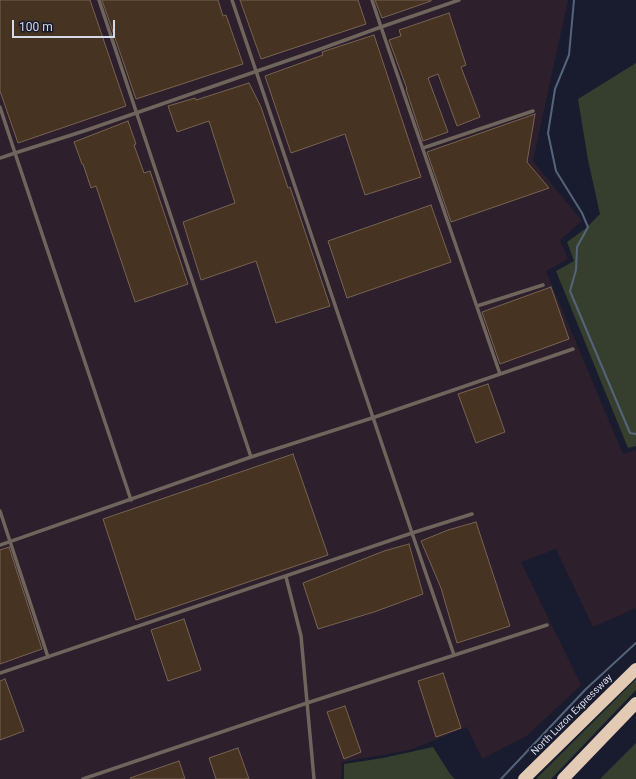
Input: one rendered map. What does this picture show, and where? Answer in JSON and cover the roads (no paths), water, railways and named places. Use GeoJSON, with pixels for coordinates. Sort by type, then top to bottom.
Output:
{"type":"FeatureCollection","features":[{"type":"Feature","properties":{"kind":"highway","name":"North Luzon Expressway"},"geometry":{"type":"LineString","coordinates":[[526,777],[636,669]]}},
{"type":"Feature","properties":{"kind":"highway"},"geometry":{"type":"LineString","coordinates":[[563,779],[636,703]]}},
{"type":"Feature","properties":{"kind":"lane"},"geometry":{"type":"LineString","coordinates":[[98,0],[251,457]]}},
{"type":"Feature","properties":{"kind":"lane"},"geometry":{"type":"LineString","coordinates":[[232,0],[372,418],[454,655]]}},
{"type":"Feature","properties":{"kind":"lane"},"geometry":{"type":"LineString","coordinates":[[372,0],[500,374]]}},
{"type":"Feature","properties":{"kind":"lane"},"geometry":{"type":"LineString","coordinates":[[0,158],[84,131],[460,0]]}},
{"type":"Feature","properties":{"kind":"lane"},"geometry":{"type":"LineString","coordinates":[[0,107],[131,500]]}},
{"type":"Feature","properties":{"kind":"lane"},"geometry":{"type":"LineString","coordinates":[[423,148],[533,111]]}},
{"type":"Feature","properties":{"kind":"lane"},"geometry":{"type":"LineString","coordinates":[[476,306],[544,285]]}},
{"type":"Feature","properties":{"kind":"lane"},"geometry":{"type":"LineString","coordinates":[[0,545],[251,457],[372,418],[573,349]]}},
{"type":"Feature","properties":{"kind":"lane"},"geometry":{"type":"LineString","coordinates":[[0,511],[48,657]]}},
{"type":"Feature","properties":{"kind":"lane"},"geometry":{"type":"LineString","coordinates":[[0,673],[472,514]]}},
{"type":"Feature","properties":{"kind":"lane"},"geometry":{"type":"LineString","coordinates":[[286,577],[301,636],[314,779]]}},
{"type":"Feature","properties":{"kind":"lane"},"geometry":{"type":"LineString","coordinates":[[83,779],[307,703],[547,625]]}},
{"type":"Feature","properties":{"kind":"waterway"},"geometry":{"type":"LineString","coordinates":[[574,0],[569,55],[555,89],[548,133],[556,171],[582,213],[588,227],[577,247],[576,270],[570,291],[630,433],[636,434]]}},
{"type":"Feature","properties":{"kind":"waterway"},"geometry":{"type":"LineString","coordinates":[[501,779],[586,689],[636,643]]}}]}
